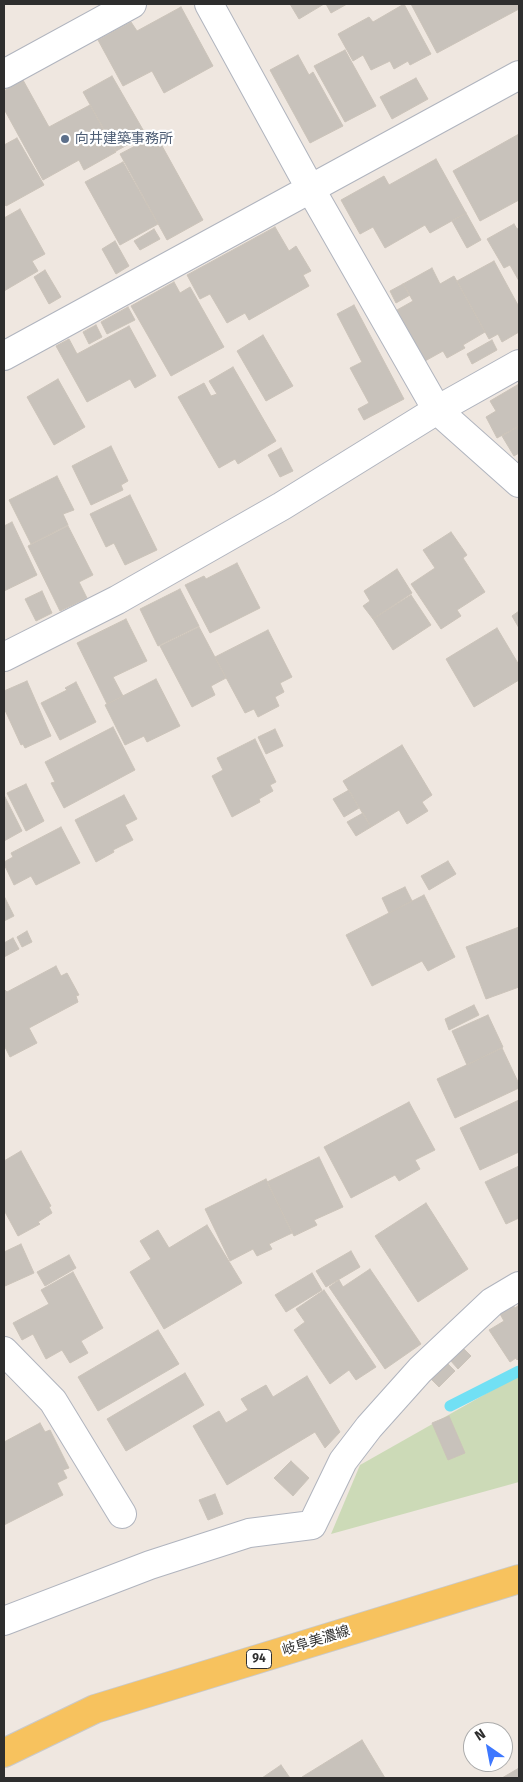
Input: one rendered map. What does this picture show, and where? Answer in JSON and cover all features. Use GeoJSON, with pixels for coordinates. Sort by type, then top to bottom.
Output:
{"type":"FeatureCollection","features":[{"type":"Feature","properties":{"kind":"main road","name":"岐阜美濃線"},"geometry":{"type":"LineString","coordinates":[[4,1753],[95,1709],[519,1579]]}},
{"type":"Feature","properties":{"kind":"street"},"geometry":{"type":"LineString","coordinates":[[4,74],[132,4]]}},
{"type":"Feature","properties":{"kind":"street"},"geometry":{"type":"LineString","coordinates":[[209,4],[310,188],[437,410],[519,483]]}},
{"type":"Feature","properties":{"kind":"street"},"geometry":{"type":"LineString","coordinates":[[4,356],[519,74]]}},
{"type":"Feature","properties":{"kind":"street"},"geometry":{"type":"LineString","coordinates":[[4,657],[117,600],[274,511],[437,410],[519,364]]}},
{"type":"Feature","properties":{"kind":"street"},"geometry":{"type":"LineString","coordinates":[[4,1621],[150,1565],[249,1533],[312,1525],[343,1461],[369,1426],[420,1370],[492,1302],[519,1286]]}},
{"type":"Feature","properties":{"kind":"street"},"geometry":{"type":"LineString","coordinates":[[4,1350],[53,1401],[122,1514]]}},
{"type":"Feature","properties":{"kind":"green space"},"geometry":{"type":"Polygon","coordinates":[[[519,1375],[519,1482],[331,1534],[360,1465],[519,1375]]]}},
{"type":"Feature","properties":{"kind":"building"},"geometry":{"type":"Polygon","coordinates":[[[290,4],[324,4],[299,19],[290,4]]]}},
{"type":"Feature","properties":{"kind":"building"},"geometry":{"type":"Polygon","coordinates":[[[326,4],[347,4],[331,13],[326,4]]]}},
{"type":"Feature","properties":{"kind":"building"},"geometry":{"type":"Polygon","coordinates":[[[404,4],[431,54],[410,65],[408,61],[394,69],[390,61],[371,70],[363,55],[353,61],[338,34],[369,17],[373,22],[404,4]]]}},
{"type":"Feature","properties":{"kind":"building"},"geometry":{"type":"Polygon","coordinates":[[[411,4],[519,4],[519,9],[437,53],[411,4]]]}},
{"type":"Feature","properties":{"kind":"building"},"geometry":{"type":"Polygon","coordinates":[[[181,7],[213,66],[164,93],[152,71],[123,86],[98,40],[131,22],[137,31],[181,7]]]}},
{"type":"Feature","properties":{"kind":"building"},"geometry":{"type":"Polygon","coordinates":[[[345,50],[376,106],[345,122],[314,66],[345,50]]]}},
{"type":"Feature","properties":{"kind":"building"},"geometry":{"type":"Polygon","coordinates":[[[298,55],[309,75],[313,72],[343,126],[310,143],[270,70],[298,55]]]}},
{"type":"Feature","properties":{"kind":"building"},"geometry":{"type":"Polygon","coordinates":[[[112,76],[146,135],[116,151],[83,92],[112,76]]]}},
{"type":"Feature","properties":{"kind":"building"},"geometry":{"type":"Polygon","coordinates":[[[416,78],[428,99],[392,119],[380,97],[416,78]]]}},
{"type":"Feature","properties":{"kind":"building","name":"向井建築事務所"},"geometry":{"type":"Polygon","coordinates":[[[23,80],[49,127],[90,105],[116,152],[84,170],[79,160],[43,180],[4,109],[4,91],[23,80]]]}},
{"type":"Feature","properties":{"kind":"building"},"geometry":{"type":"Polygon","coordinates":[[[519,134],[519,200],[480,221],[453,171],[519,134]]]}},
{"type":"Feature","properties":{"kind":"building"},"geometry":{"type":"Polygon","coordinates":[[[156,135],[203,220],[167,240],[120,154],[156,135]]]}},
{"type":"Feature","properties":{"kind":"building"},"geometry":{"type":"Polygon","coordinates":[[[17,138],[44,185],[6,206],[4,203],[4,145],[17,138]]]}},
{"type":"Feature","properties":{"kind":"building"},"geometry":{"type":"Polygon","coordinates":[[[436,159],[466,213],[430,233],[425,225],[385,248],[373,227],[360,234],[341,200],[384,176],[389,185],[436,159]]]}},
{"type":"Feature","properties":{"kind":"building"},"geometry":{"type":"Polygon","coordinates":[[[123,162],[158,224],[120,245],[85,182],[123,162]]]}},
{"type":"Feature","properties":{"kind":"building"},"geometry":{"type":"Polygon","coordinates":[[[20,209],[45,254],[32,261],[38,271],[4,291],[4,218],[20,209]]]}},
{"type":"Feature","properties":{"kind":"building"},"geometry":{"type":"Polygon","coordinates":[[[466,213],[481,240],[467,248],[452,221],[466,213]]]}},
{"type":"Feature","properties":{"kind":"building"},"geometry":{"type":"Polygon","coordinates":[[[514,224],[517,229],[519,228],[519,281],[510,265],[504,268],[487,239],[514,224]]]}},
{"type":"Feature","properties":{"kind":"building"},"geometry":{"type":"Polygon","coordinates":[[[275,227],[289,251],[296,246],[311,271],[303,275],[309,286],[249,320],[245,313],[227,323],[210,294],[200,299],[187,275],[275,227]]]}},
{"type":"Feature","properties":{"kind":"building"},"geometry":{"type":"Polygon","coordinates":[[[154,229],[160,239],[140,250],[134,241],[154,229]]]}},
{"type":"Feature","properties":{"kind":"building"},"geometry":{"type":"Polygon","coordinates":[[[115,241],[129,266],[116,274],[102,249],[115,241]]]}},
{"type":"Feature","properties":{"kind":"building"},"geometry":{"type":"Polygon","coordinates":[[[494,261],[519,307],[519,332],[502,342],[498,334],[489,339],[457,281],[494,261]]]}},
{"type":"Feature","properties":{"kind":"building"},"geometry":{"type":"Polygon","coordinates":[[[432,268],[440,284],[454,276],[485,332],[463,345],[465,348],[447,358],[443,351],[425,361],[397,310],[413,301],[403,284],[432,268]]]}},
{"type":"Feature","properties":{"kind":"building"},"geometry":{"type":"Polygon","coordinates":[[[45,270],[61,297],[49,304],[34,277],[45,270]]]}},
{"type":"Feature","properties":{"kind":"building"},"geometry":{"type":"Polygon","coordinates":[[[174,282],[180,293],[190,287],[224,347],[171,376],[131,306],[174,282]]]}},
{"type":"Feature","properties":{"kind":"building"},"geometry":{"type":"Polygon","coordinates":[[[403,284],[410,295],[396,303],[390,291],[403,284]]]}},
{"type":"Feature","properties":{"kind":"building"},"geometry":{"type":"Polygon","coordinates":[[[354,305],[404,399],[364,420],[358,409],[369,403],[350,368],[362,362],[337,314],[354,305]]]}},
{"type":"Feature","properties":{"kind":"building"},"geometry":{"type":"Polygon","coordinates":[[[128,307],[135,320],[107,334],[101,322],[128,307]]]}},
{"type":"Feature","properties":{"kind":"building"},"geometry":{"type":"Polygon","coordinates":[[[96,325],[102,337],[89,344],[83,332],[96,325]]]}},
{"type":"Feature","properties":{"kind":"building"},"geometry":{"type":"Polygon","coordinates":[[[129,326],[156,376],[135,388],[130,379],[87,402],[56,346],[69,339],[77,354],[129,326]]]}},
{"type":"Feature","properties":{"kind":"building"},"geometry":{"type":"Polygon","coordinates":[[[263,335],[293,386],[266,401],[237,351],[263,335]]]}},
{"type":"Feature","properties":{"kind":"building"},"geometry":{"type":"Polygon","coordinates":[[[492,340],[497,350],[472,364],[467,354],[492,340]]]}},
{"type":"Feature","properties":{"kind":"building"},"geometry":{"type":"Polygon","coordinates":[[[233,367],[276,441],[238,464],[235,459],[219,468],[178,397],[204,383],[211,396],[217,394],[209,381],[233,367]]]}},
{"type":"Feature","properties":{"kind":"building"},"geometry":{"type":"Polygon","coordinates":[[[58,379],[85,427],[54,445],[27,397],[58,379]]]}},
{"type":"Feature","properties":{"kind":"building"},"geometry":{"type":"Polygon","coordinates":[[[519,384],[519,426],[497,438],[486,417],[496,411],[490,401],[519,384]]]}},
{"type":"Feature","properties":{"kind":"building"},"geometry":{"type":"Polygon","coordinates":[[[519,426],[519,453],[514,456],[502,436],[519,426]]]}},
{"type":"Feature","properties":{"kind":"building"},"geometry":{"type":"Polygon","coordinates":[[[111,446],[128,481],[121,485],[123,490],[91,505],[72,466],[111,446]]]}},
{"type":"Feature","properties":{"kind":"building"},"geometry":{"type":"Polygon","coordinates":[[[281,448],[293,471],[280,477],[268,455],[281,448]]]}},
{"type":"Feature","properties":{"kind":"building"},"geometry":{"type":"Polygon","coordinates":[[[57,476],[74,510],[63,514],[68,525],[31,544],[9,500],[57,476]]]}},
{"type":"Feature","properties":{"kind":"building"},"geometry":{"type":"Polygon","coordinates":[[[130,495],[157,550],[125,565],[114,543],[106,547],[90,514],[130,495]]]}},
{"type":"Feature","properties":{"kind":"building"},"geometry":{"type":"Polygon","coordinates":[[[12,522],[37,575],[4,591],[4,526],[12,522]]]}},
{"type":"Feature","properties":{"kind":"building"},"geometry":{"type":"Polygon","coordinates":[[[68,526],[93,575],[79,582],[87,598],[60,611],[28,546],[68,526]]]}},
{"type":"Feature","properties":{"kind":"building"},"geometry":{"type":"Polygon","coordinates":[[[451,532],[467,555],[463,558],[485,592],[457,610],[461,616],[441,629],[411,584],[435,568],[423,550],[451,532]]]}},
{"type":"Feature","properties":{"kind":"building"},"geometry":{"type":"Polygon","coordinates":[[[237,563],[260,608],[210,633],[185,585],[204,576],[206,579],[237,563]]]}},
{"type":"Feature","properties":{"kind":"building"},"geometry":{"type":"Polygon","coordinates":[[[397,569],[412,593],[373,619],[363,606],[370,601],[364,591],[397,569]]]}},
{"type":"Feature","properties":{"kind":"building"},"geometry":{"type":"Polygon","coordinates":[[[180,589],[199,626],[158,646],[140,609],[180,589]]]}},
{"type":"Feature","properties":{"kind":"building"},"geometry":{"type":"Polygon","coordinates":[[[42,591],[52,613],[36,621],[25,599],[42,591]]]}},
{"type":"Feature","properties":{"kind":"building"},"geometry":{"type":"Polygon","coordinates":[[[411,595],[431,625],[393,650],[373,619],[411,595]]]}},
{"type":"Feature","properties":{"kind":"building"},"geometry":{"type":"Polygon","coordinates":[[[519,611],[519,628],[512,616],[519,611]]]}},
{"type":"Feature","properties":{"kind":"building"},"geometry":{"type":"Polygon","coordinates":[[[126,619],[147,661],[113,677],[123,696],[107,704],[77,643],[126,619]]]}},
{"type":"Feature","properties":{"kind":"building"},"geometry":{"type":"Polygon","coordinates":[[[199,627],[226,678],[211,686],[215,695],[192,707],[160,646],[199,627]]]}},
{"type":"Feature","properties":{"kind":"building"},"geometry":{"type":"Polygon","coordinates":[[[497,628],[519,665],[519,680],[474,707],[446,659],[497,628]]]}},
{"type":"Feature","properties":{"kind":"building"},"geometry":{"type":"Polygon","coordinates":[[[268,630],[292,677],[280,683],[284,692],[275,697],[279,706],[258,717],[254,709],[245,713],[215,657],[268,630]]]}},
{"type":"Feature","properties":{"kind":"building"},"geometry":{"type":"Polygon","coordinates":[[[156,679],[180,726],[147,742],[144,736],[125,745],[105,705],[156,679]]]}},
{"type":"Feature","properties":{"kind":"building"},"geometry":{"type":"Polygon","coordinates":[[[27,681],[51,736],[25,748],[23,744],[21,745],[4,708],[4,691],[27,681]]]}},
{"type":"Feature","properties":{"kind":"building"},"geometry":{"type":"Polygon","coordinates":[[[76,682],[96,722],[60,740],[41,703],[67,690],[65,688],[76,682]]]}},
{"type":"Feature","properties":{"kind":"building"},"geometry":{"type":"Polygon","coordinates":[[[113,727],[135,770],[64,808],[51,783],[55,782],[45,762],[113,727]]]}},
{"type":"Feature","properties":{"kind":"building"},"geometry":{"type":"Polygon","coordinates":[[[275,729],[283,746],[266,754],[258,737],[275,729]]]}},
{"type":"Feature","properties":{"kind":"building"},"geometry":{"type":"Polygon","coordinates":[[[255,739],[276,782],[270,785],[273,791],[259,799],[260,802],[232,817],[212,776],[223,770],[217,758],[255,739]]]}},
{"type":"Feature","properties":{"kind":"building"},"geometry":{"type":"Polygon","coordinates":[[[402,745],[432,795],[422,802],[428,811],[407,824],[399,810],[371,827],[343,781],[402,745]]]}},
{"type":"Feature","properties":{"kind":"building"},"geometry":{"type":"Polygon","coordinates":[[[26,784],[44,821],[26,831],[7,793],[26,784]]]}},
{"type":"Feature","properties":{"kind":"building"},"geometry":{"type":"Polygon","coordinates":[[[349,790],[359,808],[344,817],[333,799],[349,790]]]}},
{"type":"Feature","properties":{"kind":"building"},"geometry":{"type":"Polygon","coordinates":[[[4,795],[22,831],[4,841],[4,795]]]}},
{"type":"Feature","properties":{"kind":"building"},"geometry":{"type":"Polygon","coordinates":[[[124,795],[137,819],[125,825],[133,840],[113,850],[114,852],[96,862],[75,820],[124,795]]]}},
{"type":"Feature","properties":{"kind":"building"},"geometry":{"type":"Polygon","coordinates":[[[363,813],[371,827],[356,836],[347,822],[363,813]]]}},
{"type":"Feature","properties":{"kind":"building"},"geometry":{"type":"Polygon","coordinates":[[[61,827],[80,863],[36,885],[31,876],[14,885],[4,864],[4,862],[13,857],[11,853],[61,827]]]}},
{"type":"Feature","properties":{"kind":"building"},"geometry":{"type":"Polygon","coordinates":[[[448,861],[456,874],[429,890],[421,876],[448,861]]]}},
{"type":"Feature","properties":{"kind":"building"},"geometry":{"type":"Polygon","coordinates":[[[405,887],[412,901],[389,913],[382,898],[405,887]]]}},
{"type":"Feature","properties":{"kind":"building"},"geometry":{"type":"Polygon","coordinates":[[[424,895],[455,957],[428,971],[422,961],[372,986],[346,935],[424,895]]]}},
{"type":"Feature","properties":{"kind":"building"},"geometry":{"type":"Polygon","coordinates":[[[4,896],[14,916],[4,921],[4,896]]]}},
{"type":"Feature","properties":{"kind":"building"},"geometry":{"type":"Polygon","coordinates":[[[519,927],[519,987],[486,999],[466,947],[519,927]]]}},
{"type":"Feature","properties":{"kind":"building"},"geometry":{"type":"Polygon","coordinates":[[[27,931],[32,942],[22,947],[17,937],[27,931]]]}},
{"type":"Feature","properties":{"kind":"building"},"geometry":{"type":"Polygon","coordinates":[[[13,938],[19,949],[4,957],[4,943],[13,938]]]}},
{"type":"Feature","properties":{"kind":"building"},"geometry":{"type":"Polygon","coordinates":[[[56,966],[61,976],[67,973],[79,995],[76,996],[78,1002],[29,1028],[37,1043],[10,1057],[4,1045],[4,989],[7,992],[56,966]]]}},
{"type":"Feature","properties":{"kind":"building"},"geometry":{"type":"Polygon","coordinates":[[[474,1005],[479,1015],[449,1030],[445,1019],[474,1005]]]}},
{"type":"Feature","properties":{"kind":"building"},"geometry":{"type":"Polygon","coordinates":[[[488,1015],[503,1047],[467,1065],[452,1031],[488,1015]]]}},
{"type":"Feature","properties":{"kind":"building"},"geometry":{"type":"Polygon","coordinates":[[[502,1048],[519,1084],[519,1088],[455,1118],[437,1079],[502,1048]]]}},
{"type":"Feature","properties":{"kind":"building"},"geometry":{"type":"Polygon","coordinates":[[[519,1100],[519,1152],[480,1170],[460,1128],[519,1100]]]}},
{"type":"Feature","properties":{"kind":"building"},"geometry":{"type":"Polygon","coordinates":[[[409,1102],[435,1150],[415,1160],[420,1169],[399,1181],[395,1175],[351,1198],[324,1147],[409,1102]]]}},
{"type":"Feature","properties":{"kind":"building"},"geometry":{"type":"Polygon","coordinates":[[[21,1151],[51,1206],[49,1207],[52,1213],[38,1222],[40,1224],[18,1236],[4,1210],[4,1161],[21,1151]]]}},
{"type":"Feature","properties":{"kind":"building"},"geometry":{"type":"Polygon","coordinates":[[[319,1157],[343,1207],[314,1220],[317,1225],[294,1236],[267,1182],[319,1157]]]}},
{"type":"Feature","properties":{"kind":"building"},"geometry":{"type":"Polygon","coordinates":[[[519,1166],[519,1218],[506,1224],[485,1182],[519,1166]]]}},
{"type":"Feature","properties":{"kind":"building"},"geometry":{"type":"Polygon","coordinates":[[[266,1179],[292,1233],[269,1244],[272,1249],[257,1256],[253,1249],[230,1261],[205,1209],[266,1179]]]}},
{"type":"Feature","properties":{"kind":"building"},"geometry":{"type":"Polygon","coordinates":[[[426,1203],[468,1269],[418,1302],[375,1236],[426,1203]]]}},
{"type":"Feature","properties":{"kind":"building"},"geometry":{"type":"Polygon","coordinates":[[[207,1225],[242,1283],[164,1329],[130,1272],[151,1259],[140,1241],[158,1230],[169,1248],[207,1225]]]}},
{"type":"Feature","properties":{"kind":"building"},"geometry":{"type":"Polygon","coordinates":[[[21,1244],[34,1273],[5,1286],[4,1252],[21,1244]]]}},
{"type":"Feature","properties":{"kind":"building"},"geometry":{"type":"Polygon","coordinates":[[[351,1251],[360,1267],[326,1287],[316,1271],[351,1251]]]}},
{"type":"Feature","properties":{"kind":"building"},"geometry":{"type":"Polygon","coordinates":[[[69,1255],[76,1268],[45,1286],[37,1272],[69,1255]]]}},
{"type":"Feature","properties":{"kind":"building"},"geometry":{"type":"Polygon","coordinates":[[[370,1269],[421,1344],[385,1369],[329,1287],[339,1280],[343,1287],[370,1269]]]}},
{"type":"Feature","properties":{"kind":"building"},"geometry":{"type":"Polygon","coordinates":[[[73,1272],[103,1328],[81,1341],[88,1353],[70,1363],[62,1350],[46,1359],[33,1334],[22,1340],[13,1323],[49,1304],[41,1290],[73,1272]]]}},
{"type":"Feature","properties":{"kind":"building"},"geometry":{"type":"Polygon","coordinates":[[[312,1273],[322,1290],[286,1312],[275,1295],[312,1273]]]}},
{"type":"Feature","properties":{"kind":"building"},"geometry":{"type":"Polygon","coordinates":[[[324,1290],[376,1367],[356,1380],[349,1370],[330,1384],[294,1330],[305,1322],[296,1309],[324,1290]]]}},
{"type":"Feature","properties":{"kind":"building"},"geometry":{"type":"Polygon","coordinates":[[[513,1305],[515,1308],[519,1305],[519,1358],[510,1362],[489,1330],[504,1321],[500,1314],[513,1305]]]}},
{"type":"Feature","properties":{"kind":"building"},"geometry":{"type":"Polygon","coordinates":[[[158,1330],[179,1364],[98,1411],[78,1377],[158,1330]]]}},
{"type":"Feature","properties":{"kind":"building"},"geometry":{"type":"Polygon","coordinates":[[[463,1348],[471,1356],[458,1369],[450,1360],[463,1348]]]}},
{"type":"Feature","properties":{"kind":"building"},"geometry":{"type":"Polygon","coordinates":[[[448,1364],[455,1371],[439,1387],[431,1379],[448,1364]]]}},
{"type":"Feature","properties":{"kind":"building"},"geometry":{"type":"Polygon","coordinates":[[[185,1373],[204,1405],[126,1451],[107,1419],[185,1373]]]}},
{"type":"Feature","properties":{"kind":"building"},"geometry":{"type":"Polygon","coordinates":[[[307,1376],[340,1432],[325,1448],[315,1432],[227,1485],[193,1426],[219,1411],[226,1423],[248,1410],[241,1399],[266,1385],[273,1397],[307,1376]]]}},
{"type":"Feature","properties":{"kind":"building"},"geometry":{"type":"Polygon","coordinates":[[[449,1416],[465,1453],[448,1460],[432,1423],[449,1416]]]}},
{"type":"Feature","properties":{"kind":"building"},"geometry":{"type":"Polygon","coordinates":[[[40,1423],[45,1432],[50,1430],[69,1468],[63,1470],[67,1478],[57,1483],[63,1495],[4,1525],[4,1442],[40,1423]]]}},
{"type":"Feature","properties":{"kind":"building"},"geometry":{"type":"Polygon","coordinates":[[[291,1461],[309,1478],[293,1496],[274,1478],[291,1461]]]}},
{"type":"Feature","properties":{"kind":"building"},"geometry":{"type":"Polygon","coordinates":[[[215,1494],[223,1514],[208,1520],[199,1500],[215,1494]]]}},
{"type":"Feature","properties":{"kind":"building"},"geometry":{"type":"Polygon","coordinates":[[[362,1740],[385,1778],[302,1777],[362,1740]]]}},
{"type":"Feature","properties":{"kind":"building"},"geometry":{"type":"Polygon","coordinates":[[[281,1765],[290,1778],[262,1778],[281,1765]]]}},
{"type":"Feature","properties":{"kind":"building"},"geometry":{"type":"Polygon","coordinates":[[[519,1768],[519,1778],[502,1778],[513,1772],[519,1768]]]}},
{"type":"Feature","properties":{"kind":"waterway"},"geometry":{"type":"LineString","coordinates":[[450,1406],[519,1371]]}},
{"type":"Feature","properties":{"kind":"place","name":"向井建築事務所"},"geometry":{"type":"Point","coordinates":[65,139]}}]}
